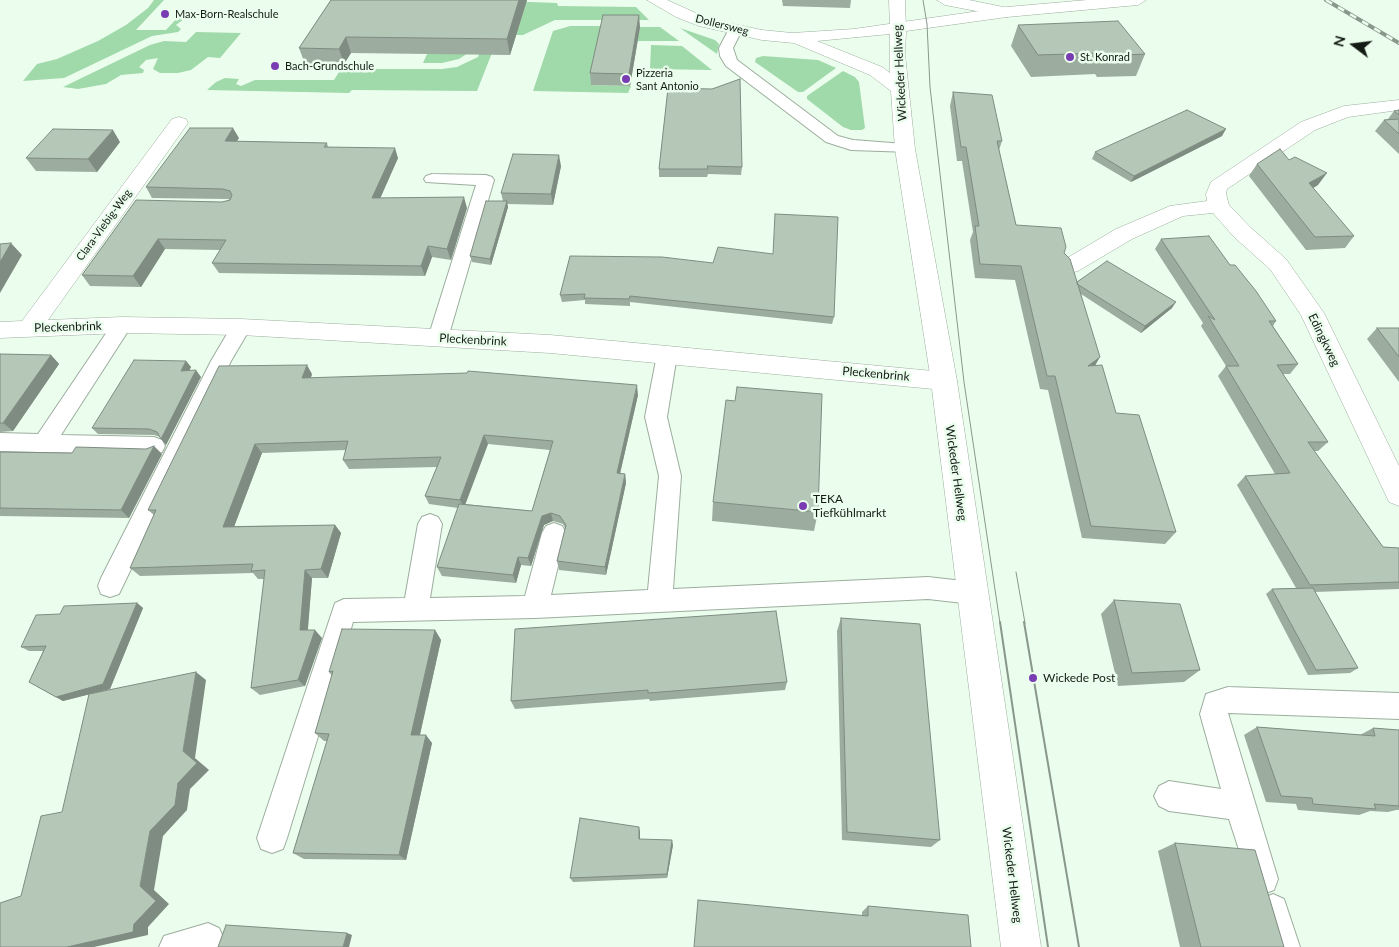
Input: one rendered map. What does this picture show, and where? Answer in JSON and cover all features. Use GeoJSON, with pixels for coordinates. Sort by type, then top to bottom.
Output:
{"type":"FeatureCollection","features":[{"type":"Feature","properties":{"kind":"street","name":"Dollersweg"},"geometry":{"type":"LineString","coordinates":[[655,0],[690,17],[734,30],[792,38],[898,29],[1007,12]]}},
{"type":"Feature","properties":{"kind":"street","name":"Wickeder Hellweg"},"geometry":{"type":"LineString","coordinates":[[897,0],[899,88],[905,149],[944,381],[1021,947]]}},
{"type":"Feature","properties":{"kind":"street"},"geometry":{"type":"LineString","coordinates":[[945,0],[1007,12],[1138,0]]}},
{"type":"Feature","properties":{"kind":"street","name":"Dollersweg"},"geometry":{"type":"LineString","coordinates":[[792,38],[876,71],[899,88]]}},
{"type":"Feature","properties":{"kind":"street"},"geometry":{"type":"LineString","coordinates":[[1070,266],[1124,234],[1177,211],[1198,207],[1220,207],[1216,194],[1218,186],[1292,136],[1344,112],[1395,104]]}},
{"type":"Feature","properties":{"kind":"street","name":"Clara-Viebig-Weg"},"geometry":{"type":"LineString","coordinates":[[29,328],[129,204],[178,123]]}},
{"type":"Feature","properties":{"kind":"street","name":"Edingkweg"},"geometry":{"type":"LineString","coordinates":[[1220,207],[1242,232],[1278,264],[1312,313],[1399,494]]}},
{"type":"Feature","properties":{"kind":"street","name":"Pleckenbrink"},"geometry":{"type":"LineString","coordinates":[[0,330],[122,326],[241,327],[550,344],[944,381]]}},
{"type":"Feature","properties":{"kind":"lane"},"geometry":{"type":"LineString","coordinates":[[734,30],[726,48],[727,56],[732,63],[832,139],[851,146],[905,149]]}},
{"type":"Feature","properties":{"kind":"lane"},"geometry":{"type":"LineString","coordinates":[[432,179],[486,180],[438,338]]}},
{"type":"Feature","properties":{"kind":"lane"},"geometry":{"type":"LineString","coordinates":[[44,443],[122,326]]}},
{"type":"Feature","properties":{"kind":"lane"},"geometry":{"type":"LineString","coordinates":[[110,586],[221,360],[241,327]]}},
{"type":"Feature","properties":{"kind":"lane"},"geometry":{"type":"LineString","coordinates":[[660,601],[670,476],[656,417],[668,355]]}},
{"type":"Feature","properties":{"kind":"lane"},"geometry":{"type":"LineString","coordinates":[[0,442],[154,446]]}},
{"type":"Feature","properties":{"kind":"lane"},"geometry":{"type":"LineString","coordinates":[[414,610],[430,524]]}},
{"type":"Feature","properties":{"kind":"lane"},"geometry":{"type":"LineString","coordinates":[[534,607],[554,533]]}},
{"type":"Feature","properties":{"kind":"lane"},"geometry":{"type":"LineString","coordinates":[[272,838],[344,611],[534,607],[928,588],[972,593]]}},
{"type":"Feature","properties":{"kind":"lane"},"geometry":{"type":"LineString","coordinates":[[1284,947],[1240,806],[1214,714],[1216,703],[1228,700],[1399,706]]}},
{"type":"Feature","properties":{"kind":"lane"},"geometry":{"type":"LineString","coordinates":[[1169,796],[1240,806]]}},
{"type":"Feature","properties":{"kind":"lane"},"geometry":{"type":"LineString","coordinates":[[175,947],[208,940]]}},
{"type":"Feature","properties":{"kind":"green space"},"geometry":{"type":"Polygon","coordinates":[[[154,0],[164,0],[136,30],[166,30],[179,16],[188,16],[176,25],[181,29],[178,32],[152,36],[64,78],[23,81],[37,64],[57,59],[98,41],[126,25],[148,8],[154,0]]]}},
{"type":"Feature","properties":{"kind":"green space"},"geometry":{"type":"Polygon","coordinates":[[[513,3],[557,3],[558,6],[636,7],[649,20],[555,20],[523,35],[499,35],[477,91],[352,90],[349,93],[207,90],[216,82],[225,78],[239,79],[236,84],[241,86],[255,80],[334,80],[341,69],[442,69],[457,67],[478,57],[496,9],[513,3]]]}},
{"type":"Feature","properties":{"kind":"green space"},"geometry":{"type":"Polygon","coordinates":[[[458,23],[468,53],[459,59],[442,63],[423,63],[427,54],[444,54],[458,23]]]}},
{"type":"Feature","properties":{"kind":"green space"},"geometry":{"type":"Polygon","coordinates":[[[570,26],[603,26],[591,85],[631,86],[628,93],[533,91],[553,31],[570,26]]]}},
{"type":"Feature","properties":{"kind":"green space"},"geometry":{"type":"Polygon","coordinates":[[[640,27],[660,27],[679,41],[637,41],[640,27]]]}},
{"type":"Feature","properties":{"kind":"green space"},"geometry":{"type":"Polygon","coordinates":[[[680,28],[715,40],[719,44],[717,54],[680,28]]]}},
{"type":"Feature","properties":{"kind":"green space"},"geometry":{"type":"Polygon","coordinates":[[[196,32],[241,33],[220,58],[208,57],[191,70],[178,73],[160,73],[153,69],[158,58],[146,60],[139,67],[144,70],[143,73],[121,75],[106,84],[78,89],[63,87],[150,45],[164,41],[186,42],[196,32]]]}},
{"type":"Feature","properties":{"kind":"green space"},"geometry":{"type":"Polygon","coordinates":[[[651,45],[682,46],[712,70],[650,69],[651,45]]]}},
{"type":"Feature","properties":{"kind":"green space"},"geometry":{"type":"Polygon","coordinates":[[[763,56],[818,60],[836,68],[803,92],[798,92],[755,62],[756,58],[763,56]]]}},
{"type":"Feature","properties":{"kind":"green space"},"geometry":{"type":"Polygon","coordinates":[[[843,71],[855,77],[859,82],[865,128],[862,130],[851,130],[843,127],[807,99],[807,96],[843,71]]]}},
{"type":"Feature","properties":{"kind":"building"},"geometry":{"type":"Polygon","coordinates":[[[331,0],[519,0],[507,39],[346,37],[339,49],[299,48],[331,0]]]}},
{"type":"Feature","properties":{"kind":"building"},"geometry":{"type":"Polygon","coordinates":[[[603,15],[639,15],[629,74],[590,73],[603,15]]]}},
{"type":"Feature","properties":{"kind":"building"},"geometry":{"type":"Polygon","coordinates":[[[1118,21],[1145,54],[1106,56],[1103,53],[1038,55],[1018,25],[1118,21]]]}},
{"type":"Feature","properties":{"kind":"building"},"geometry":{"type":"Polygon","coordinates":[[[740,79],[742,167],[707,166],[708,169],[659,169],[668,88],[712,89],[740,79]]]}},
{"type":"Feature","properties":{"kind":"building"},"geometry":{"type":"Polygon","coordinates":[[[953,92],[992,95],[1002,141],[997,141],[1016,225],[1061,228],[1066,247],[1064,253],[1070,259],[1100,357],[1088,366],[1102,365],[1116,413],[1139,415],[1176,532],[1091,526],[1055,376],[1047,376],[1021,266],[980,264],[975,226],[979,226],[966,147],[961,147],[953,92]]]}},
{"type":"Feature","properties":{"kind":"building"},"geometry":{"type":"Polygon","coordinates":[[[1187,110],[1226,129],[1134,176],[1095,152],[1187,110]]]}},
{"type":"Feature","properties":{"kind":"building"},"geometry":{"type":"Polygon","coordinates":[[[1399,119],[1399,134],[1384,120],[1399,119]]]}},
{"type":"Feature","properties":{"kind":"building"},"geometry":{"type":"Polygon","coordinates":[[[190,128],[233,128],[225,141],[327,143],[324,147],[395,148],[372,198],[464,197],[447,249],[428,246],[421,266],[212,263],[226,240],[158,239],[133,276],[82,275],[136,200],[222,202],[230,200],[232,195],[230,191],[223,189],[146,187],[190,128]]]}},
{"type":"Feature","properties":{"kind":"building"},"geometry":{"type":"Polygon","coordinates":[[[53,129],[113,130],[88,159],[26,158],[53,129]]]}},
{"type":"Feature","properties":{"kind":"building"},"geometry":{"type":"Polygon","coordinates":[[[1280,149],[1289,160],[1295,157],[1327,173],[1309,183],[1354,236],[1315,237],[1257,164],[1280,149]]]}},
{"type":"Feature","properties":{"kind":"building"},"geometry":{"type":"Polygon","coordinates":[[[513,154],[559,155],[551,194],[501,193],[513,154]]]}},
{"type":"Feature","properties":{"kind":"building"},"geometry":{"type":"Polygon","coordinates":[[[486,201],[507,201],[490,259],[470,256],[486,201]]]}},
{"type":"Feature","properties":{"kind":"building"},"geometry":{"type":"Polygon","coordinates":[[[775,214],[838,217],[834,317],[630,296],[629,299],[584,298],[585,294],[560,295],[570,256],[662,257],[713,263],[718,247],[773,254],[775,214]]]}},
{"type":"Feature","properties":{"kind":"building"},"geometry":{"type":"Polygon","coordinates":[[[1209,236],[1230,265],[1235,265],[1256,291],[1276,321],[1269,321],[1298,364],[1277,365],[1328,442],[1308,442],[1383,547],[1399,548],[1399,582],[1310,585],[1245,476],[1290,473],[1226,366],[1239,366],[1208,316],[1215,320],[1161,239],[1209,236]]]}},
{"type":"Feature","properties":{"kind":"building"},"geometry":{"type":"Polygon","coordinates":[[[11,243],[0,262],[0,244],[11,243]]]}},
{"type":"Feature","properties":{"kind":"building"},"geometry":{"type":"Polygon","coordinates":[[[1107,261],[1176,302],[1145,326],[1077,284],[1077,282],[1107,261]]]}},
{"type":"Feature","properties":{"kind":"building"},"geometry":{"type":"Polygon","coordinates":[[[1377,328],[1399,328],[1399,357],[1377,328]]]}},
{"type":"Feature","properties":{"kind":"building"},"geometry":{"type":"Polygon","coordinates":[[[0,354],[51,355],[3,423],[0,423],[0,354]]]}},
{"type":"Feature","properties":{"kind":"building"},"geometry":{"type":"Polygon","coordinates":[[[134,360],[186,361],[181,371],[196,370],[161,439],[157,432],[149,429],[92,428],[134,360]]]}},
{"type":"Feature","properties":{"kind":"building"},"geometry":{"type":"Polygon","coordinates":[[[307,365],[302,378],[467,373],[468,371],[637,385],[617,473],[625,474],[605,567],[557,561],[566,525],[560,516],[551,513],[542,516],[528,558],[518,557],[513,575],[437,567],[459,504],[532,511],[553,441],[484,435],[460,500],[425,496],[441,457],[343,460],[348,441],[255,444],[223,527],[335,525],[321,569],[305,570],[300,630],[315,630],[298,680],[251,688],[265,570],[251,571],[253,564],[130,568],[156,510],[148,510],[219,366],[307,365]]]}},
{"type":"Feature","properties":{"kind":"building"},"geometry":{"type":"Polygon","coordinates":[[[737,387],[822,394],[818,512],[713,502],[726,400],[735,401],[737,387]]]}},
{"type":"Feature","properties":{"kind":"building"},"geometry":{"type":"Polygon","coordinates":[[[154,446],[121,510],[0,508],[0,452],[72,453],[76,447],[146,449],[154,446]]]}},
{"type":"Feature","properties":{"kind":"building"},"geometry":{"type":"Polygon","coordinates":[[[1313,588],[1358,668],[1316,670],[1272,589],[1313,588]]]}},
{"type":"Feature","properties":{"kind":"building"},"geometry":{"type":"Polygon","coordinates":[[[1114,600],[1180,604],[1200,670],[1132,673],[1114,600]]]}},
{"type":"Feature","properties":{"kind":"building"},"geometry":{"type":"Polygon","coordinates":[[[137,603],[103,684],[56,697],[29,682],[46,646],[21,647],[36,615],[60,614],[64,606],[137,603]]]}},
{"type":"Feature","properties":{"kind":"building"},"geometry":{"type":"Polygon","coordinates":[[[776,611],[787,682],[648,693],[648,690],[511,701],[515,629],[776,611]]]}},
{"type":"Feature","properties":{"kind":"building"},"geometry":{"type":"Polygon","coordinates":[[[841,618],[920,624],[940,840],[847,832],[841,618]]]}},
{"type":"Feature","properties":{"kind":"building"},"geometry":{"type":"Polygon","coordinates":[[[342,629],[435,630],[411,735],[426,735],[399,855],[293,853],[329,734],[315,733],[333,671],[329,672],[342,629]]]}},
{"type":"Feature","properties":{"kind":"building"},"geometry":{"type":"Polygon","coordinates":[[[196,672],[183,751],[197,763],[178,783],[175,805],[150,831],[140,886],[156,901],[134,924],[133,932],[67,947],[0,947],[0,903],[21,896],[41,816],[62,812],[89,694],[196,672]]]}},
{"type":"Feature","properties":{"kind":"building"},"geometry":{"type":"Polygon","coordinates":[[[1257,727],[1375,736],[1373,728],[1399,730],[1399,806],[1374,804],[1376,809],[1313,804],[1312,798],[1281,796],[1257,727]]]}},
{"type":"Feature","properties":{"kind":"building"},"geometry":{"type":"Polygon","coordinates":[[[580,818],[639,827],[639,839],[672,840],[667,874],[570,878],[580,818]]]}},
{"type":"Feature","properties":{"kind":"building"},"geometry":{"type":"Polygon","coordinates":[[[1175,843],[1255,850],[1284,947],[1201,947],[1175,843]]]}},
{"type":"Feature","properties":{"kind":"building"},"geometry":{"type":"Polygon","coordinates":[[[698,900],[868,916],[868,906],[968,915],[971,947],[694,947],[698,900]]]}},
{"type":"Feature","properties":{"kind":"building"},"geometry":{"type":"Polygon","coordinates":[[[226,925],[347,933],[343,947],[218,947],[226,925]]]}},
{"type":"Feature","properties":{"kind":"tram line"},"geometry":{"type":"LineString","coordinates":[[923,0],[927,24],[930,87],[964,382],[1000,623]]}},
{"type":"Feature","properties":{"kind":"tram line"},"geometry":{"type":"LineString","coordinates":[[1016,572],[1025,623]]}},
{"type":"Feature","properties":{"kind":"tram line"},"geometry":{"type":"LineString","coordinates":[[1000,622],[1048,947]]}},
{"type":"Feature","properties":{"kind":"tram line"},"geometry":{"type":"LineString","coordinates":[[1024,622],[1079,947]]}},
{"type":"Feature","properties":{"kind":"railway"},"geometry":{"type":"LineString","coordinates":[[1326,0],[1399,43]]}},
{"type":"Feature","properties":{"kind":"place","name":"Max-Born-Realschule"},"geometry":{"type":"Point","coordinates":[165,14]}},
{"type":"Feature","properties":{"kind":"place","name":"St. Konrad"},"geometry":{"type":"Point","coordinates":[1070,57]}},
{"type":"Feature","properties":{"kind":"place","name":"Bach-Grundschule"},"geometry":{"type":"Point","coordinates":[275,66]}},
{"type":"Feature","properties":{"kind":"place","name":"Pizzeria Sant Antonio"},"geometry":{"type":"Point","coordinates":[626,79]}},
{"type":"Feature","properties":{"kind":"place","name":"TEKA Tiefkühlmarkt"},"geometry":{"type":"Point","coordinates":[803,506]}},
{"type":"Feature","properties":{"kind":"place","name":"Wickede Post"},"geometry":{"type":"Point","coordinates":[1033,678]}}]}
